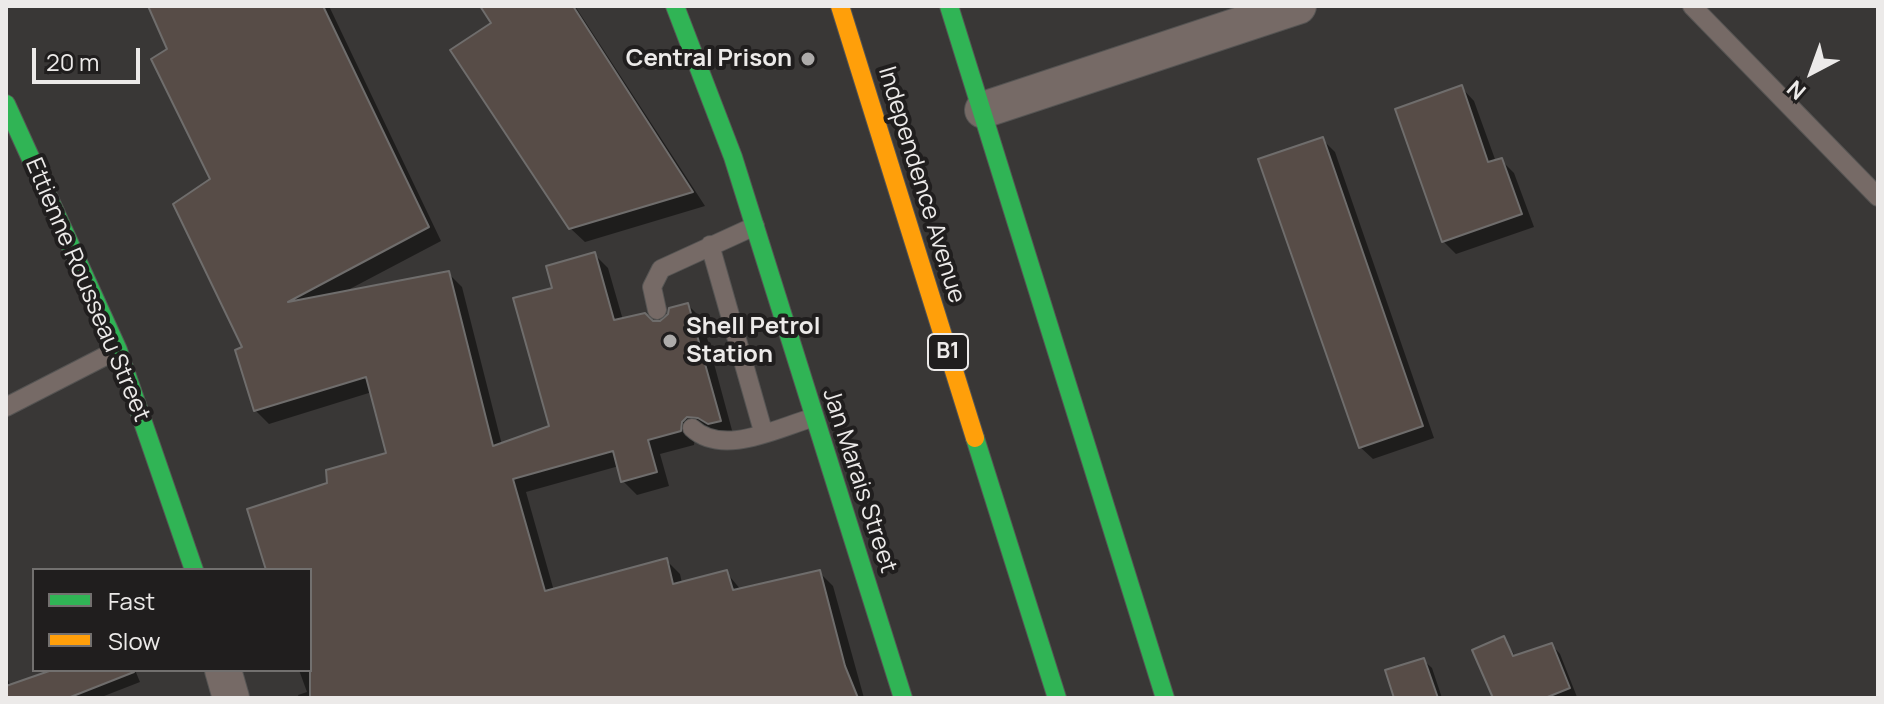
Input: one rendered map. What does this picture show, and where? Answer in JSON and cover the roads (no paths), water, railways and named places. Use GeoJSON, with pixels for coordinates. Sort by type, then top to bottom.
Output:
{"type":"FeatureCollection","features":[{"type":"Feature","properties":{"kind":"main road","name":"Jan Marais Street"},"geometry":{"type":"LineString","coordinates":[[675,6],[700,62],[756,225],[812,418],[903,698]]}},
{"type":"Feature","properties":{"kind":"main road","name":"Independence Avenue"},"geometry":{"type":"LineString","coordinates":[[840,6],[1057,698]]}},
{"type":"Feature","properties":{"kind":"main road"},"geometry":{"type":"LineString","coordinates":[[949,6],[1165,698]]}},
{"type":"Feature","properties":{"kind":"main road","name":"Ettienne Rousseau Street"},"geometry":{"type":"LineString","coordinates":[[6,104],[118,350],[193,568]]}},
{"type":"Feature","properties":{"kind":"street"},"geometry":{"type":"LineString","coordinates":[[983,110],[1298,6]]}},
{"type":"Feature","properties":{"kind":"street"},"geometry":{"type":"LineString","coordinates":[[224,672],[231,698]]}},
{"type":"Feature","properties":{"kind":"lane"},"geometry":{"type":"LineString","coordinates":[[1692,6],[1878,197]]}},
{"type":"Feature","properties":{"kind":"lane"},"geometry":{"type":"LineString","coordinates":[[657,310],[652,287],[654,277],[661,269],[756,225]]}},
{"type":"Feature","properties":{"kind":"lane"},"geometry":{"type":"LineString","coordinates":[[710,245],[763,431]]}},
{"type":"Feature","properties":{"kind":"lane"},"geometry":{"type":"LineString","coordinates":[[6,407],[118,350]]}},
{"type":"Feature","properties":{"kind":"lane"},"geometry":{"type":"LineString","coordinates":[[692,428],[715,442],[728,442],[812,418]]}},
{"type":"Feature","properties":{"kind":"place","name":"Central Prison"},"geometry":{"type":"Point","coordinates":[808,59]}},
{"type":"Feature","properties":{"kind":"place","name":"Shell Petrol Station"},"geometry":{"type":"Point","coordinates":[670,341]}}]}
